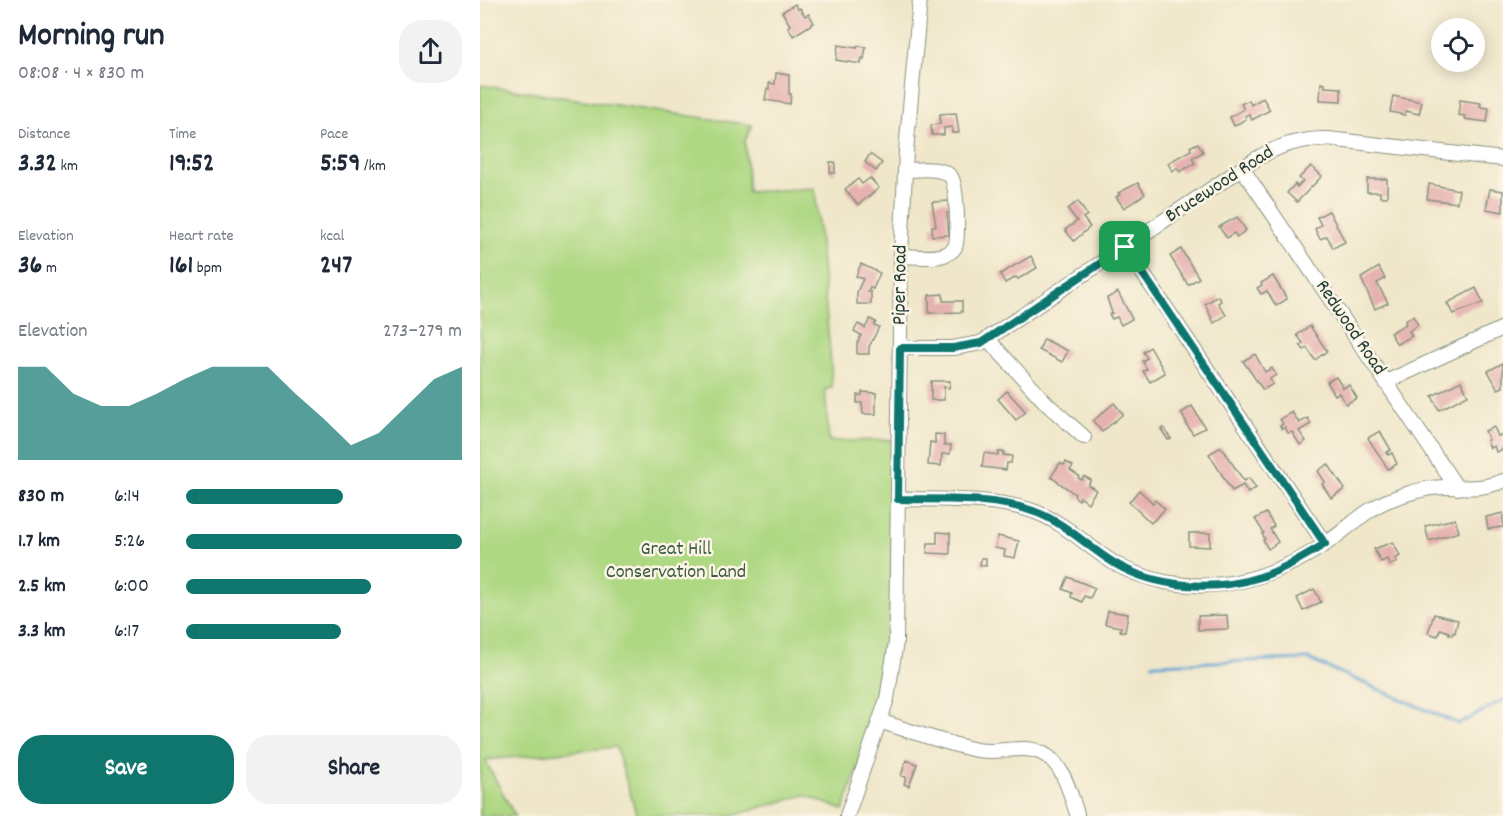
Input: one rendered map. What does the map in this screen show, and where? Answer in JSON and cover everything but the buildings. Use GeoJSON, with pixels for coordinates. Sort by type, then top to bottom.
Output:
{"type":"FeatureCollection","features":[{"type":"Feature","properties":{"kind":"street","name":"Piper Road"},"geometry":{"type":"LineString","coordinates":[[847,816],[890,685],[896,642],[901,256],[905,170],[920,0]]}},
{"type":"Feature","properties":{"kind":"street","name":"Brucewood Road"},"geometry":{"type":"LineString","coordinates":[[900,348],[963,347],[981,343],[1242,168],[1280,146],[1314,138],[1503,159]]}},
{"type":"Feature","properties":{"kind":"street","name":"Redwood Road"},"geometry":{"type":"LineString","coordinates":[[1242,168],[1457,488]]}},
{"type":"Feature","properties":{"kind":"street"},"geometry":{"type":"LineString","coordinates":[[901,256],[946,254],[954,249],[956,240],[956,192],[953,180],[940,171],[905,170]]}},
{"type":"Feature","properties":{"kind":"street"},"geometry":{"type":"LineString","coordinates":[[1125,247],[1325,544]]}},
{"type":"Feature","properties":{"kind":"street"},"geometry":{"type":"LineString","coordinates":[[1386,382],[1503,328]]}},
{"type":"Feature","properties":{"kind":"street"},"geometry":{"type":"LineString","coordinates":[[990,338],[993,345],[1047,404],[1084,437]]}},
{"type":"Feature","properties":{"kind":"street"},"geometry":{"type":"LineString","coordinates":[[898,499],[1003,504],[1037,513],[1058,523],[1114,563],[1143,576],[1164,582],[1195,586],[1232,584],[1259,577],[1286,566],[1325,544],[1373,508],[1389,500],[1417,491],[1444,487],[1473,489],[1503,481]]}},
{"type":"Feature","properties":{"kind":"street"},"geometry":{"type":"LineString","coordinates":[[879,721],[978,750],[1026,749],[1039,753],[1051,759],[1061,769],[1077,814]]}},
{"type":"Feature","properties":{"kind":"green space","name":"Great Hill Conservation Land"},"geometry":{"type":"Polygon","coordinates":[[[480,85],[752,125],[745,141],[748,192],[815,188],[831,364],[832,388],[825,389],[829,441],[893,440],[890,654],[883,697],[843,810],[805,795],[731,816],[637,816],[616,747],[485,760],[515,816],[480,816],[480,85]]]}},
{"type":"Feature","properties":{"kind":"waterway"},"geometry":{"type":"LineString","coordinates":[[1152,664],[1308,659],[1459,724],[1503,700]]}},
{"type":"Feature","properties":{"kind":"route"},"geometry":{"type":"LineString","coordinates":[[1125,247],[1325,544],[1286,566],[1259,577],[1232,584],[1195,586],[1164,582],[1143,576],[1114,563],[1058,523],[1037,513],[1003,504],[898,499],[900,348],[953,348],[981,343],[1125,247]]}}]}
